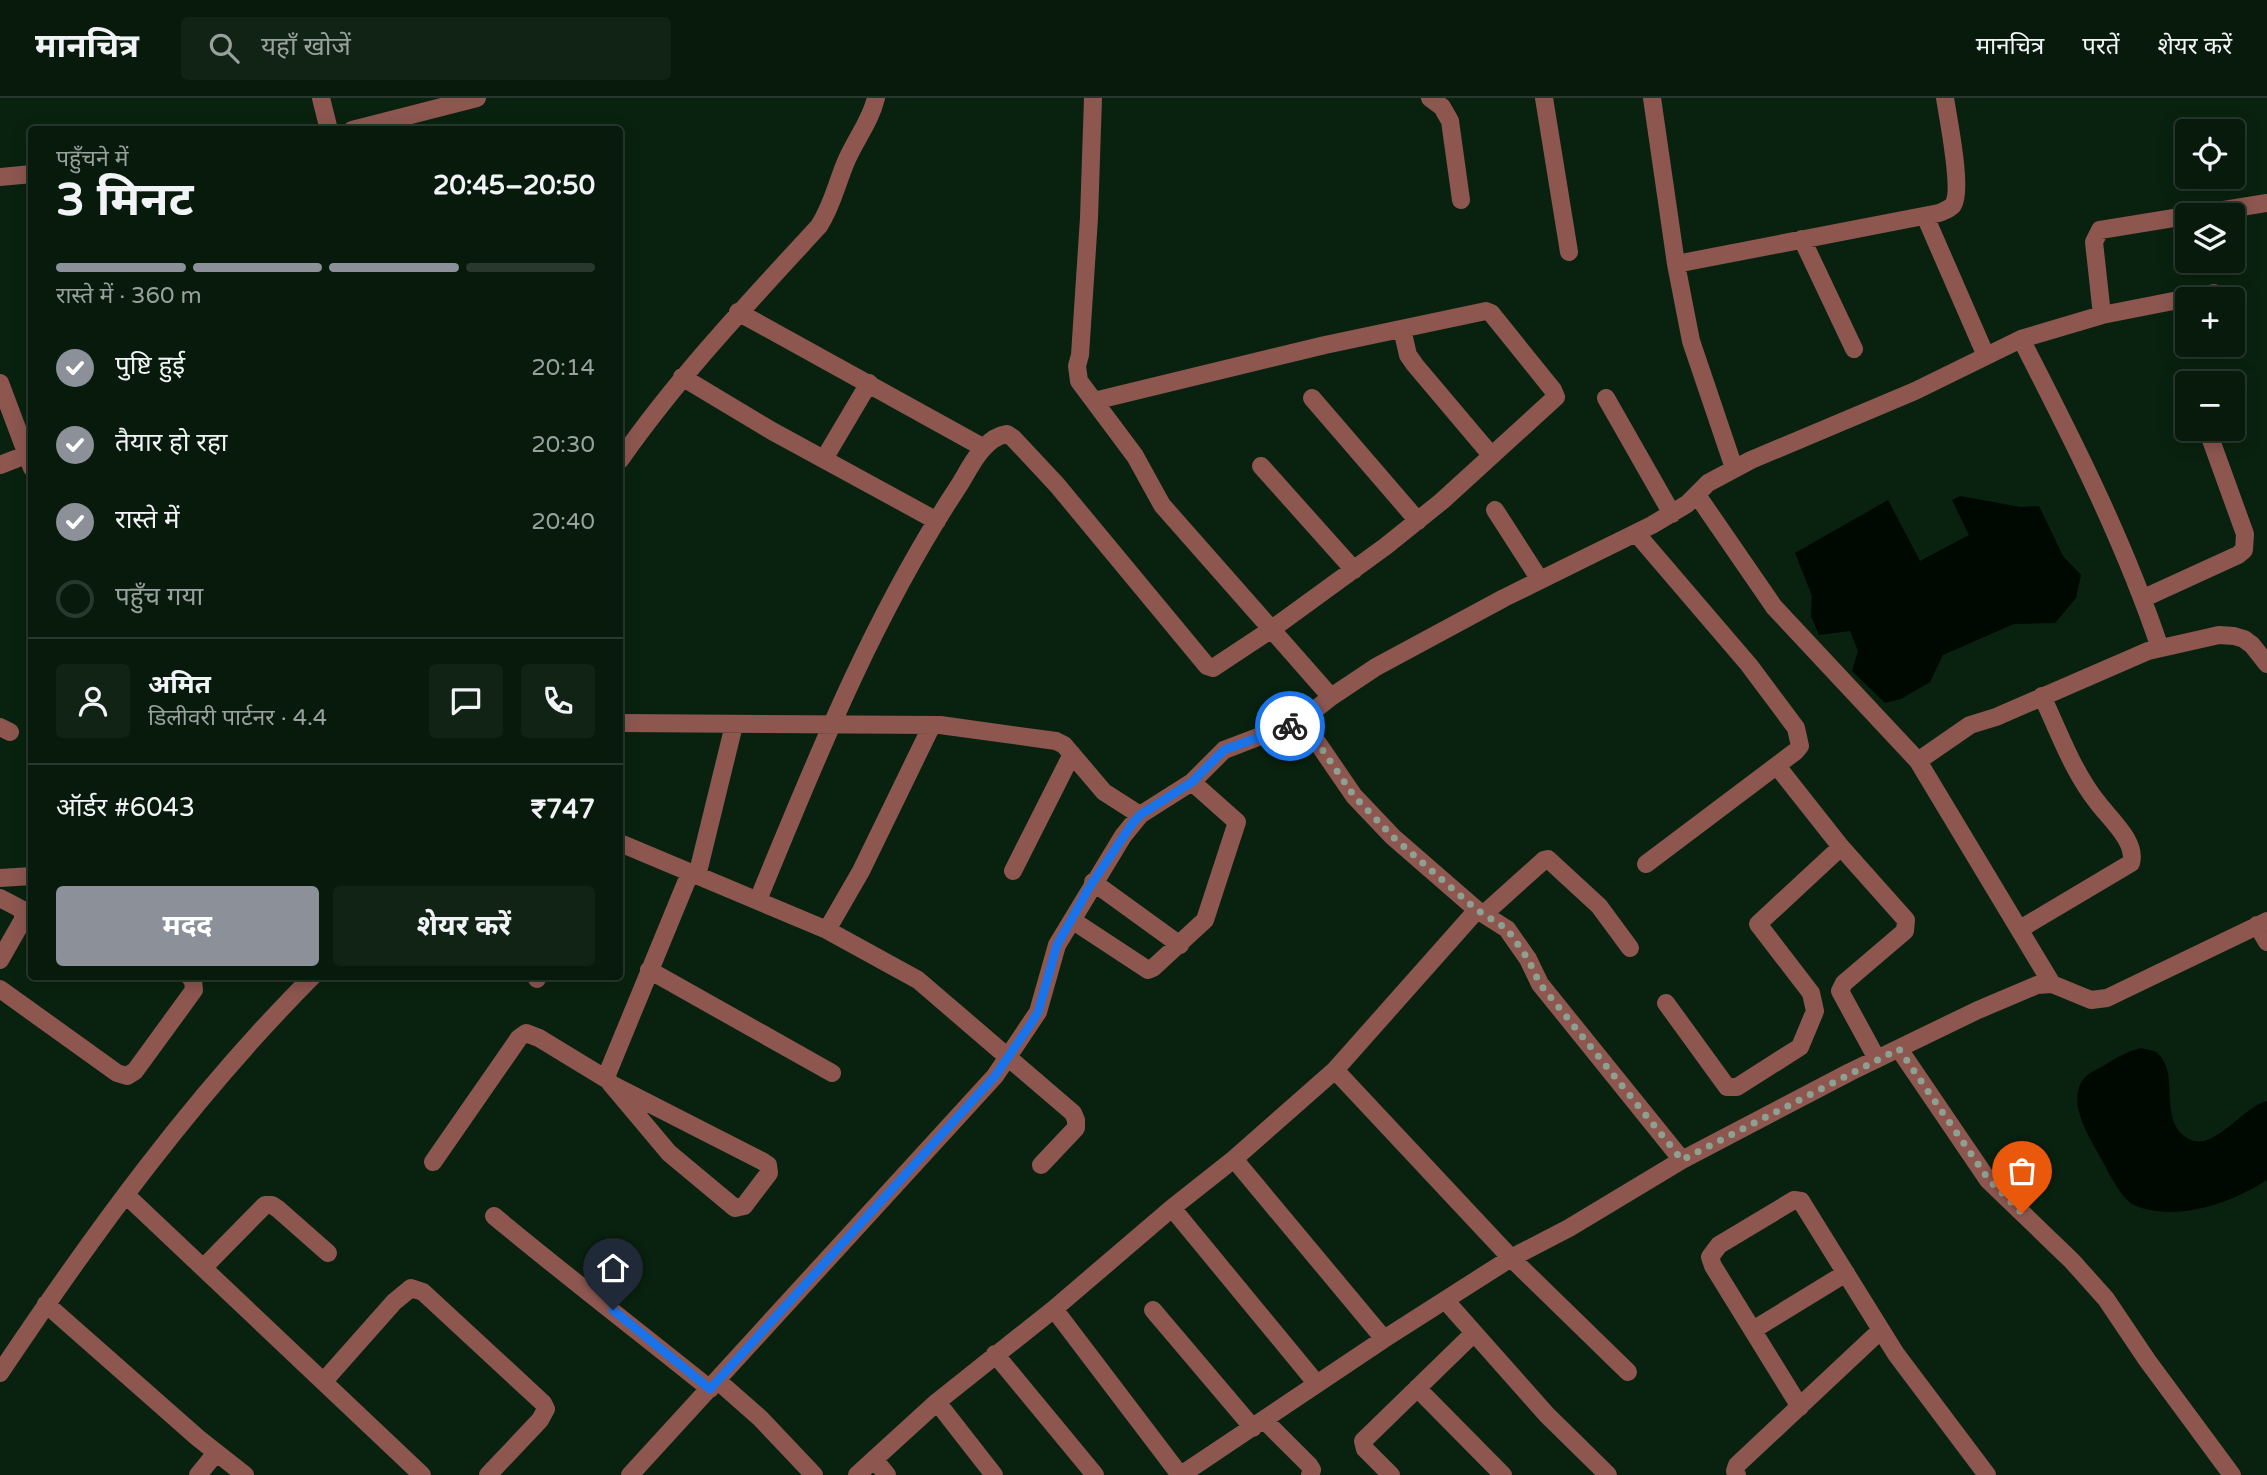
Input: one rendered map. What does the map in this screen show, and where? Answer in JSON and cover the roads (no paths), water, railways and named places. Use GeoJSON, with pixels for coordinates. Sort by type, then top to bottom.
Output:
{"type":"FeatureCollection","features":[{"type":"Feature","properties":{"kind":"street"},"geometry":{"type":"LineString","coordinates":[[321,98],[328,126]]}},
{"type":"Feature","properties":{"kind":"street"},"geometry":{"type":"LineString","coordinates":[[364,126],[424,105],[477,98]]}},
{"type":"Feature","properties":{"kind":"street"},"geometry":{"type":"LineString","coordinates":[[623,456],[650,416],[682,377],[819,226],[828,212],[845,162],[870,120],[876,98]]}},
{"type":"Feature","properties":{"kind":"street"},"geometry":{"type":"LineString","coordinates":[[1093,98],[1089,218],[1080,355],[1077,366],[1080,381],[1135,456],[1162,505],[1331,697]]}},
{"type":"Feature","properties":{"kind":"street"},"geometry":{"type":"LineString","coordinates":[[1430,98],[1447,113],[1450,121],[1461,200]]}},
{"type":"Feature","properties":{"kind":"street"},"geometry":{"type":"LineString","coordinates":[[1544,98],[1569,252]]}},
{"type":"Feature","properties":{"kind":"street"},"geometry":{"type":"LineString","coordinates":[[1652,98],[1676,264],[1691,341],[1734,468]]}},
{"type":"Feature","properties":{"kind":"street"},"geometry":{"type":"LineString","coordinates":[[1676,264],[1939,214],[1952,206],[1957,196],[1957,181],[1945,98]]}},
{"type":"Feature","properties":{"kind":"street"},"geometry":{"type":"LineString","coordinates":[[0,177],[28,174]]}},
{"type":"Feature","properties":{"kind":"street"},"geometry":{"type":"LineString","coordinates":[[2102,315],[2094,242],[2100,230],[2267,203]]}},
{"type":"Feature","properties":{"kind":"street"},"geometry":{"type":"LineString","coordinates":[[1925,216],[1986,356]]}},
{"type":"Feature","properties":{"kind":"street"},"geometry":{"type":"LineString","coordinates":[[1802,239],[1854,349]]}},
{"type":"Feature","properties":{"kind":"street"},"geometry":{"type":"LineString","coordinates":[[630,1475],[995,1076],[1038,1012],[1057,945],[1122,836],[1140,815],[1192,782],[1224,750],[1302,720],[1376,667],[1672,514],[1708,483],[1734,468],[1915,391],[2021,339],[2102,315],[2175,301]]}},
{"type":"Feature","properties":{"kind":"street"},"geometry":{"type":"LineString","coordinates":[[758,900],[831,724],[882,617],[936,521],[984,448],[1001,435],[1007,434],[1013,438],[1057,485],[1210,668],[1272,629],[1418,521],[1555,400],[1556,393],[1489,312],[1402,329],[1094,401]]}},
{"type":"Feature","properties":{"kind":"street"},"geometry":{"type":"LineString","coordinates":[[738,313],[984,448]]}},
{"type":"Feature","properties":{"kind":"street"},"geometry":{"type":"LineString","coordinates":[[1402,329],[1408,355],[1415,365],[1491,455]]}},
{"type":"Feature","properties":{"kind":"street"},"geometry":{"type":"LineString","coordinates":[[2021,339],[2070,434],[2144,598],[2160,648]]}},
{"type":"Feature","properties":{"kind":"street"},"geometry":{"type":"LineString","coordinates":[[682,377],[936,521]]}},
{"type":"Feature","properties":{"kind":"street"},"geometry":{"type":"LineString","coordinates":[[0,383],[28,458]]}},
{"type":"Feature","properties":{"kind":"street"},"geometry":{"type":"LineString","coordinates":[[824,459],[869,383]]}},
{"type":"Feature","properties":{"kind":"street"},"geometry":{"type":"LineString","coordinates":[[1312,398],[1418,521]]}},
{"type":"Feature","properties":{"kind":"street"},"geometry":{"type":"LineString","coordinates":[[1606,398],[1672,514]]}},
{"type":"Feature","properties":{"kind":"street"},"geometry":{"type":"LineString","coordinates":[[2144,598],[2244,550],[2245,534],[2211,441]]}},
{"type":"Feature","properties":{"kind":"street"},"geometry":{"type":"LineString","coordinates":[[0,465],[28,461]]}},
{"type":"Feature","properties":{"kind":"street"},"geometry":{"type":"LineString","coordinates":[[1261,466],[1354,570]]}},
{"type":"Feature","properties":{"kind":"street"},"geometry":{"type":"LineString","coordinates":[[1697,495],[1774,607],[1918,761],[2052,984]]}},
{"type":"Feature","properties":{"kind":"street"},"geometry":{"type":"LineString","coordinates":[[1495,510],[1540,580]]}},
{"type":"Feature","properties":{"kind":"street"},"geometry":{"type":"LineString","coordinates":[[1636,533],[1749,665],[1796,728],[1800,746],[1646,864]]}},
{"type":"Feature","properties":{"kind":"street"},"geometry":{"type":"LineString","coordinates":[[1918,761],[1970,725],[1996,717],[2123,660],[2160,648],[2219,635],[2234,636],[2252,645],[2267,664]]}},
{"type":"Feature","properties":{"kind":"street"},"geometry":{"type":"LineString","coordinates":[[2020,929],[2131,863],[2133,859],[2131,845],[2083,782],[2042,696]]}},
{"type":"Feature","properties":{"kind":"street"},"geometry":{"type":"LineString","coordinates":[[1302,720],[1362,804],[1393,837],[1481,912],[1507,929],[1528,959],[1540,984],[1682,1160]]}},
{"type":"Feature","properties":{"kind":"street"},"geometry":{"type":"LineString","coordinates":[[623,723],[932,725],[1056,741],[1072,754],[1104,792],[1140,815]]}},
{"type":"Feature","properties":{"kind":"street"},"geometry":{"type":"LineString","coordinates":[[433,1162],[519,1038],[526,1033],[540,1038],[610,1082],[762,1161],[768,1166],[768,1173],[744,1206],[735,1208],[669,1153],[610,1082],[607,1072],[649,970],[694,875],[734,725]]}},
{"type":"Feature","properties":{"kind":"street"},"geometry":{"type":"LineString","coordinates":[[827,930],[861,871],[932,725]]}},
{"type":"Feature","properties":{"kind":"street"},"geometry":{"type":"LineString","coordinates":[[1013,871],[1072,754]]}},
{"type":"Feature","properties":{"kind":"street"},"geometry":{"type":"LineString","coordinates":[[1777,766],[1841,847],[1906,920],[1905,931],[1844,983],[1840,991],[1877,1059]]}},
{"type":"Feature","properties":{"kind":"street"},"geometry":{"type":"LineString","coordinates":[[1072,920],[1148,970],[1180,945],[1205,920],[1237,824],[1236,819],[1192,782]]}},
{"type":"Feature","properties":{"kind":"street"},"geometry":{"type":"LineString","coordinates":[[623,844],[827,930],[918,979],[1075,1116],[1076,1128],[1041,1165]]}},
{"type":"Feature","properties":{"kind":"street"},"geometry":{"type":"LineString","coordinates":[[1665,1003],[1724,1084],[1730,1088],[1743,1083],[1800,1047],[1814,1017],[1814,999],[1758,924],[1841,847]]}},
{"type":"Feature","properties":{"kind":"street"},"geometry":{"type":"LineString","coordinates":[[857,1475],[937,1402],[1054,1309],[1335,1070],[1481,912],[1544,860],[1548,859],[1599,906],[1630,948]]}},
{"type":"Feature","properties":{"kind":"street"},"geometry":{"type":"LineString","coordinates":[[0,878],[28,876]]}},
{"type":"Feature","properties":{"kind":"street"},"geometry":{"type":"LineString","coordinates":[[1093,882],[1180,945]]}},
{"type":"Feature","properties":{"kind":"street"},"geometry":{"type":"LineString","coordinates":[[0,898],[21,909],[24,918],[0,960]]}},
{"type":"Feature","properties":{"kind":"street"},"geometry":{"type":"LineString","coordinates":[[1054,1309],[1181,1475],[1511,1258],[1569,1228],[1682,1160],[1877,1059],[2037,985],[2052,984],[2091,1000],[2108,998],[2262,923],[2267,942]]}},
{"type":"Feature","properties":{"kind":"street"},"geometry":{"type":"LineString","coordinates":[[649,970],[832,1073]]}},
{"type":"Feature","properties":{"kind":"street"},"geometry":{"type":"LineString","coordinates":[[0,989],[117,1073],[127,1076],[135,1070],[194,990],[195,985],[192,980]]}},
{"type":"Feature","properties":{"kind":"street"},"geometry":{"type":"LineString","coordinates":[[0,1373],[46,1304],[126,1195],[202,1101],[309,980]]}},
{"type":"Feature","properties":{"kind":"street"},"geometry":{"type":"LineString","coordinates":[[1899,1049],[1989,1180],[2072,1261],[2106,1299],[2147,1360],[2232,1475]]}},
{"type":"Feature","properties":{"kind":"street"},"geometry":{"type":"LineString","coordinates":[[1335,1070],[1511,1258],[1628,1372]]}},
{"type":"Feature","properties":{"kind":"street"},"geometry":{"type":"LineString","coordinates":[[1234,1158],[1384,1339]]}},
{"type":"Feature","properties":{"kind":"street"},"geometry":{"type":"LineString","coordinates":[[126,1195],[422,1475]]}},
{"type":"Feature","properties":{"kind":"street"},"geometry":{"type":"LineString","coordinates":[[1800,1407],[1710,1257],[1719,1245],[1788,1202],[1801,1201],[1918,1385],[1987,1475]]}},
{"type":"Feature","properties":{"kind":"street"},"geometry":{"type":"LineString","coordinates":[[204,1268],[265,1205],[278,1209],[328,1253]]}},
{"type":"Feature","properties":{"kind":"street"},"geometry":{"type":"LineString","coordinates":[[1172,1208],[1317,1384]]}},
{"type":"Feature","properties":{"kind":"street"},"geometry":{"type":"LineString","coordinates":[[494,1216],[760,1418],[814,1475]]}},
{"type":"Feature","properties":{"kind":"street"},"geometry":{"type":"LineString","coordinates":[[1753,1330],[1846,1273]]}},
{"type":"Feature","properties":{"kind":"street"},"geometry":{"type":"LineString","coordinates":[[324,1381],[394,1302],[411,1288],[424,1292],[543,1403],[546,1409],[540,1420],[488,1475]]}},
{"type":"Feature","properties":{"kind":"street"},"geometry":{"type":"LineString","coordinates":[[1445,1300],[1547,1415],[1608,1475]]}},
{"type":"Feature","properties":{"kind":"street"},"geometry":{"type":"LineString","coordinates":[[46,1304],[245,1475]]}},
{"type":"Feature","properties":{"kind":"street"},"geometry":{"type":"LineString","coordinates":[[1153,1310],[1212,1383],[1309,1465],[1312,1470],[1310,1475]]}},
{"type":"Feature","properties":{"kind":"street"},"geometry":{"type":"LineString","coordinates":[[1737,1475],[1737,1465],[1881,1330]]}},
{"type":"Feature","properties":{"kind":"street"},"geometry":{"type":"LineString","coordinates":[[1391,1475],[1365,1449],[1363,1441],[1474,1333]]}},
{"type":"Feature","properties":{"kind":"street"},"geometry":{"type":"LineString","coordinates":[[995,1354],[1095,1475]]}},
{"type":"Feature","properties":{"kind":"street"},"geometry":{"type":"LineString","coordinates":[[1417,1388],[1503,1475]]}},
{"type":"Feature","properties":{"kind":"street"},"geometry":{"type":"LineString","coordinates":[[937,1402],[994,1475]]}},
{"type":"Feature","properties":{"kind":"street"},"geometry":{"type":"LineString","coordinates":[[198,1475],[216,1452]]}},
{"type":"Feature","properties":{"kind":"street"},"geometry":{"type":"LineString","coordinates":[[874,1459],[887,1475]]}}]}
